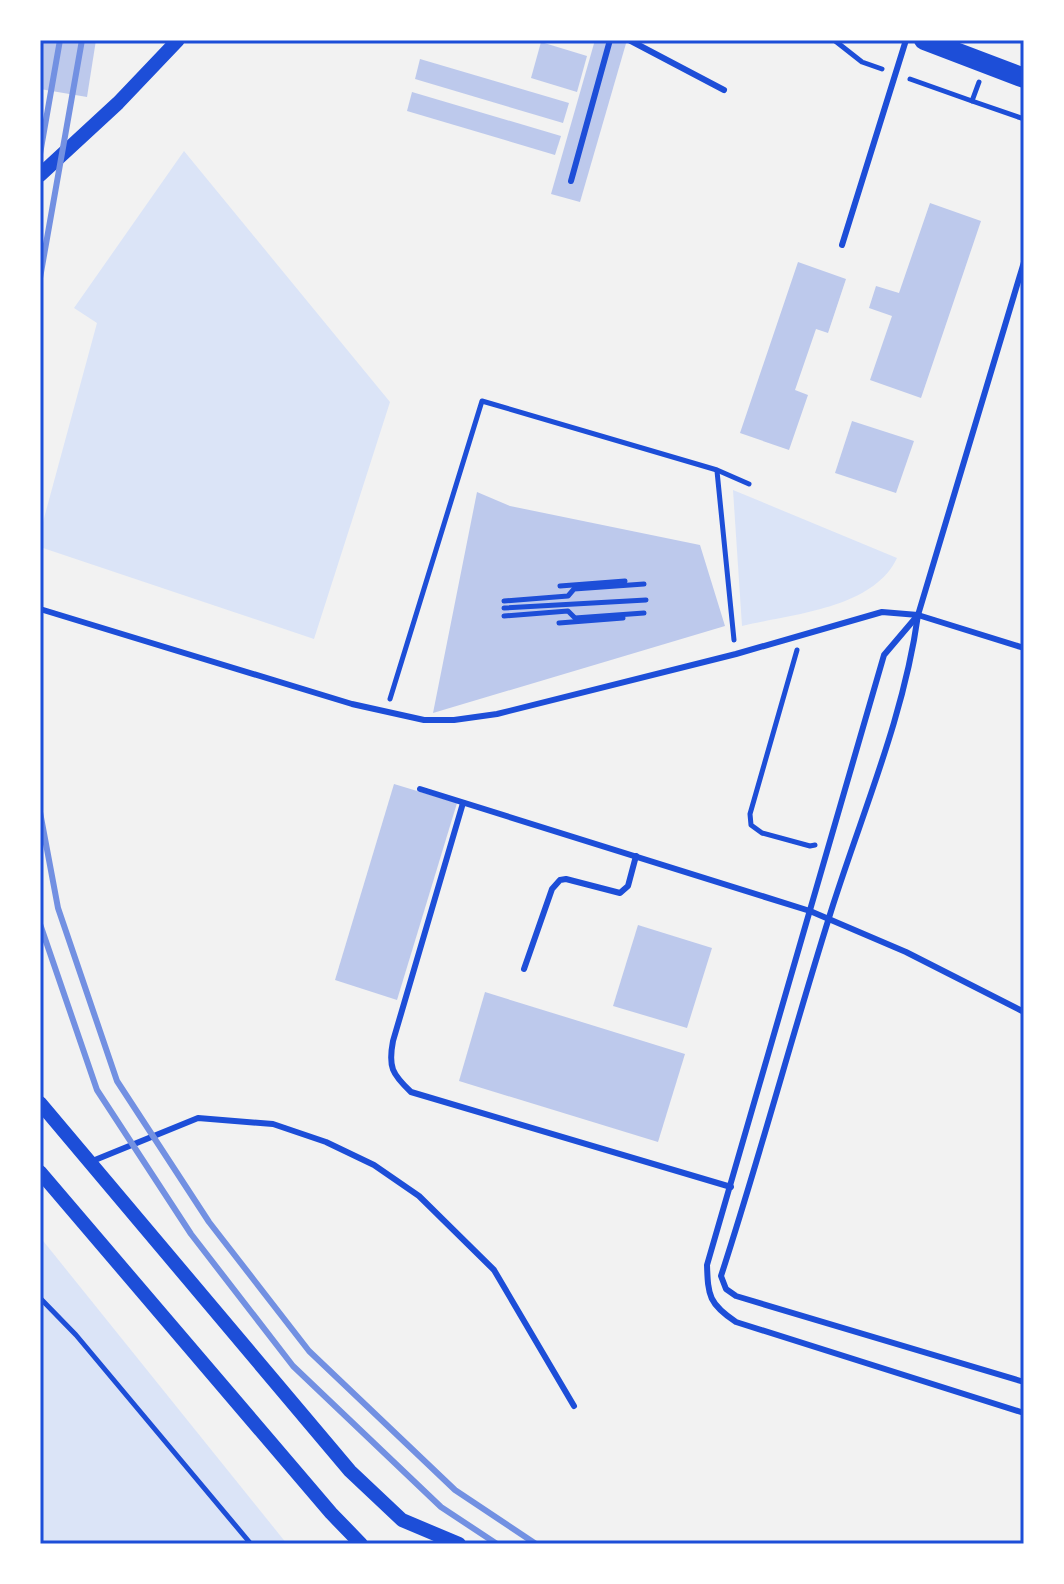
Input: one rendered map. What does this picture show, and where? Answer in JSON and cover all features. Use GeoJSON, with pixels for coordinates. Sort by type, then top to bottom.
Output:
{"type":"FeatureCollection","features":[{"type":"Feature","properties":{"kind":"main road"},"geometry":{"type":"LineString","coordinates":[[924,40],[1024,78]]}},
{"type":"Feature","properties":{"kind":"street"},"geometry":{"type":"LineString","coordinates":[[40,175],[118,103],[178,40]]}},
{"type":"Feature","properties":{"kind":"street"},"geometry":{"type":"LineString","coordinates":[[40,1103],[350,1471],[402,1520],[459,1544]]}},
{"type":"Feature","properties":{"kind":"street"},"geometry":{"type":"LineString","coordinates":[[40,1172],[291,1467],[361,1544]]}},
{"type":"Feature","properties":{"kind":"lane"},"geometry":{"type":"LineString","coordinates":[[571,181],[610,40]]}},
{"type":"Feature","properties":{"kind":"lane"},"geometry":{"type":"LineString","coordinates":[[629,40],[724,90]]}},
{"type":"Feature","properties":{"kind":"lane"},"geometry":{"type":"LineString","coordinates":[[842,245],[906,40]]}},
{"type":"Feature","properties":{"kind":"lane"},"geometry":{"type":"LineString","coordinates":[[1024,262],[918,615],[911,664],[882,767],[829,918],[721,1276],[726,1289],[736,1296],[1024,1382]]}},
{"type":"Feature","properties":{"kind":"lane"},"geometry":{"type":"LineString","coordinates":[[40,609],[385,713],[424,720],[454,720],[497,714],[736,654],[882,612],[918,615],[1024,648]]}},
{"type":"Feature","properties":{"kind":"lane"},"geometry":{"type":"LineString","coordinates":[[918,615],[884,655],[707,1265],[708,1291],[715,1309],[736,1322],[1024,1413]]}},
{"type":"Feature","properties":{"kind":"lane"},"geometry":{"type":"LineString","coordinates":[[420,789],[829,918],[906,952],[1024,1012]]}},
{"type":"Feature","properties":{"kind":"lane"},"geometry":{"type":"LineString","coordinates":[[463,803],[393,1041],[390,1058],[394,1076],[411,1092],[731,1187]]}},
{"type":"Feature","properties":{"kind":"lane"},"geometry":{"type":"LineString","coordinates":[[524,969],[556,884],[566,879],[620,893],[628,886],[636,856]]}},
{"type":"Feature","properties":{"kind":"lane"},"geometry":{"type":"LineString","coordinates":[[90,1162],[198,1118],[273,1124],[326,1142],[374,1165],[419,1196],[494,1270],[574,1406]]}},
{"type":"Feature","properties":{"kind":"path"},"geometry":{"type":"LineString","coordinates":[[834,40],[862,62],[890,72]]}},
{"type":"Feature","properties":{"kind":"path"},"geometry":{"type":"LineString","coordinates":[[903,76],[1024,119]]}},
{"type":"Feature","properties":{"kind":"path"},"geometry":{"type":"LineString","coordinates":[[972,101],[982,76]]}},
{"type":"Feature","properties":{"kind":"path"},"geometry":{"type":"LineString","coordinates":[[385,713],[482,401],[717,470],[749,484]]}},
{"type":"Feature","properties":{"kind":"path"},"geometry":{"type":"LineString","coordinates":[[717,470],[736,654]]}},
{"type":"Feature","properties":{"kind":"path"},"geometry":{"type":"LineString","coordinates":[[560,586],[625,581]]}},
{"type":"Feature","properties":{"kind":"path"},"geometry":{"type":"LineString","coordinates":[[504,601],[568,596],[577,589],[644,584]]}},
{"type":"Feature","properties":{"kind":"path"},"geometry":{"type":"LineString","coordinates":[[577,589],[577,618]]}},
{"type":"Feature","properties":{"kind":"path"},"geometry":{"type":"LineString","coordinates":[[644,613],[577,618],[568,611],[504,612],[646,600]]}},
{"type":"Feature","properties":{"kind":"path"},"geometry":{"type":"LineString","coordinates":[[559,623],[623,618]]}},
{"type":"Feature","properties":{"kind":"path"},"geometry":{"type":"LineString","coordinates":[[802,634],[750,814],[751,825],[762,833],[810,846],[833,831]]}},
{"type":"Feature","properties":{"kind":"path"},"geometry":{"type":"LineString","coordinates":[[40,1298],[76,1335],[251,1544]]}},
{"type":"Feature","properties":{"kind":"shaded area"},"geometry":{"type":"Polygon","coordinates":[[[184,151],[390,402],[314,639],[40,547],[40,533],[97,323],[74,308],[184,151]]]}},
{"type":"Feature","properties":{"kind":"shaded area"},"geometry":{"type":"Polygon","coordinates":[[[733,490],[897,558],[885,575],[850,599],[806,613],[742,626],[733,490]]]}},
{"type":"Feature","properties":{"kind":"shaded area"},"geometry":{"type":"Polygon","coordinates":[[[40,1237],[287,1544],[40,1544],[40,1237]]]}},
{"type":"Feature","properties":{"kind":"building"},"geometry":{"type":"Polygon","coordinates":[[[40,40],[96,40],[87,97],[40,89],[40,40]]]}},
{"type":"Feature","properties":{"kind":"building"},"geometry":{"type":"Polygon","coordinates":[[[595,40],[627,40],[580,202],[551,194],[595,40]]]}},
{"type":"Feature","properties":{"kind":"building"},"geometry":{"type":"Polygon","coordinates":[[[541,42],[587,56],[577,92],[531,78],[541,42]]]}},
{"type":"Feature","properties":{"kind":"building"},"geometry":{"type":"Polygon","coordinates":[[[420,59],[569,103],[563,123],[415,79],[420,59]]]}},
{"type":"Feature","properties":{"kind":"building"},"geometry":{"type":"Polygon","coordinates":[[[412,92],[561,136],[555,155],[407,111],[412,92]]]}},
{"type":"Feature","properties":{"kind":"building"},"geometry":{"type":"Polygon","coordinates":[[[930,203],[981,221],[921,398],[870,380],[892,316],[869,308],[876,286],[899,293],[930,203]]]}},
{"type":"Feature","properties":{"kind":"building"},"geometry":{"type":"Polygon","coordinates":[[[798,262],[846,279],[828,333],[816,329],[795,390],[808,395],[789,450],[740,433],[798,262]]]}},
{"type":"Feature","properties":{"kind":"building"},"geometry":{"type":"Polygon","coordinates":[[[852,421],[914,441],[896,493],[835,473],[852,421]]]}},
{"type":"Feature","properties":{"kind":"building"},"geometry":{"type":"Polygon","coordinates":[[[477,492],[510,506],[700,545],[725,626],[433,713],[477,492]]]}},
{"type":"Feature","properties":{"kind":"building"},"geometry":{"type":"Polygon","coordinates":[[[394,784],[457,803],[397,1000],[335,980],[394,784]]]}},
{"type":"Feature","properties":{"kind":"building"},"geometry":{"type":"Polygon","coordinates":[[[638,925],[712,948],[687,1028],[613,1006],[638,925]]]}},
{"type":"Feature","properties":{"kind":"building"},"geometry":{"type":"Polygon","coordinates":[[[485,992],[685,1054],[658,1142],[459,1081],[485,992]]]}},
{"type":"Feature","properties":{"kind":"railway"},"geometry":{"type":"LineString","coordinates":[[40,154],[60,40]]}},
{"type":"Feature","properties":{"kind":"railway"},"geometry":{"type":"LineString","coordinates":[[40,278],[82,40]]}},
{"type":"Feature","properties":{"kind":"railway"},"geometry":{"type":"LineString","coordinates":[[40,812],[58,908],[117,1081],[209,1222],[309,1351],[455,1490],[536,1544]]}},
{"type":"Feature","properties":{"kind":"railway"},"geometry":{"type":"LineString","coordinates":[[40,924],[97,1090],[191,1234],[293,1366],[441,1507],[497,1544]]}}]}
